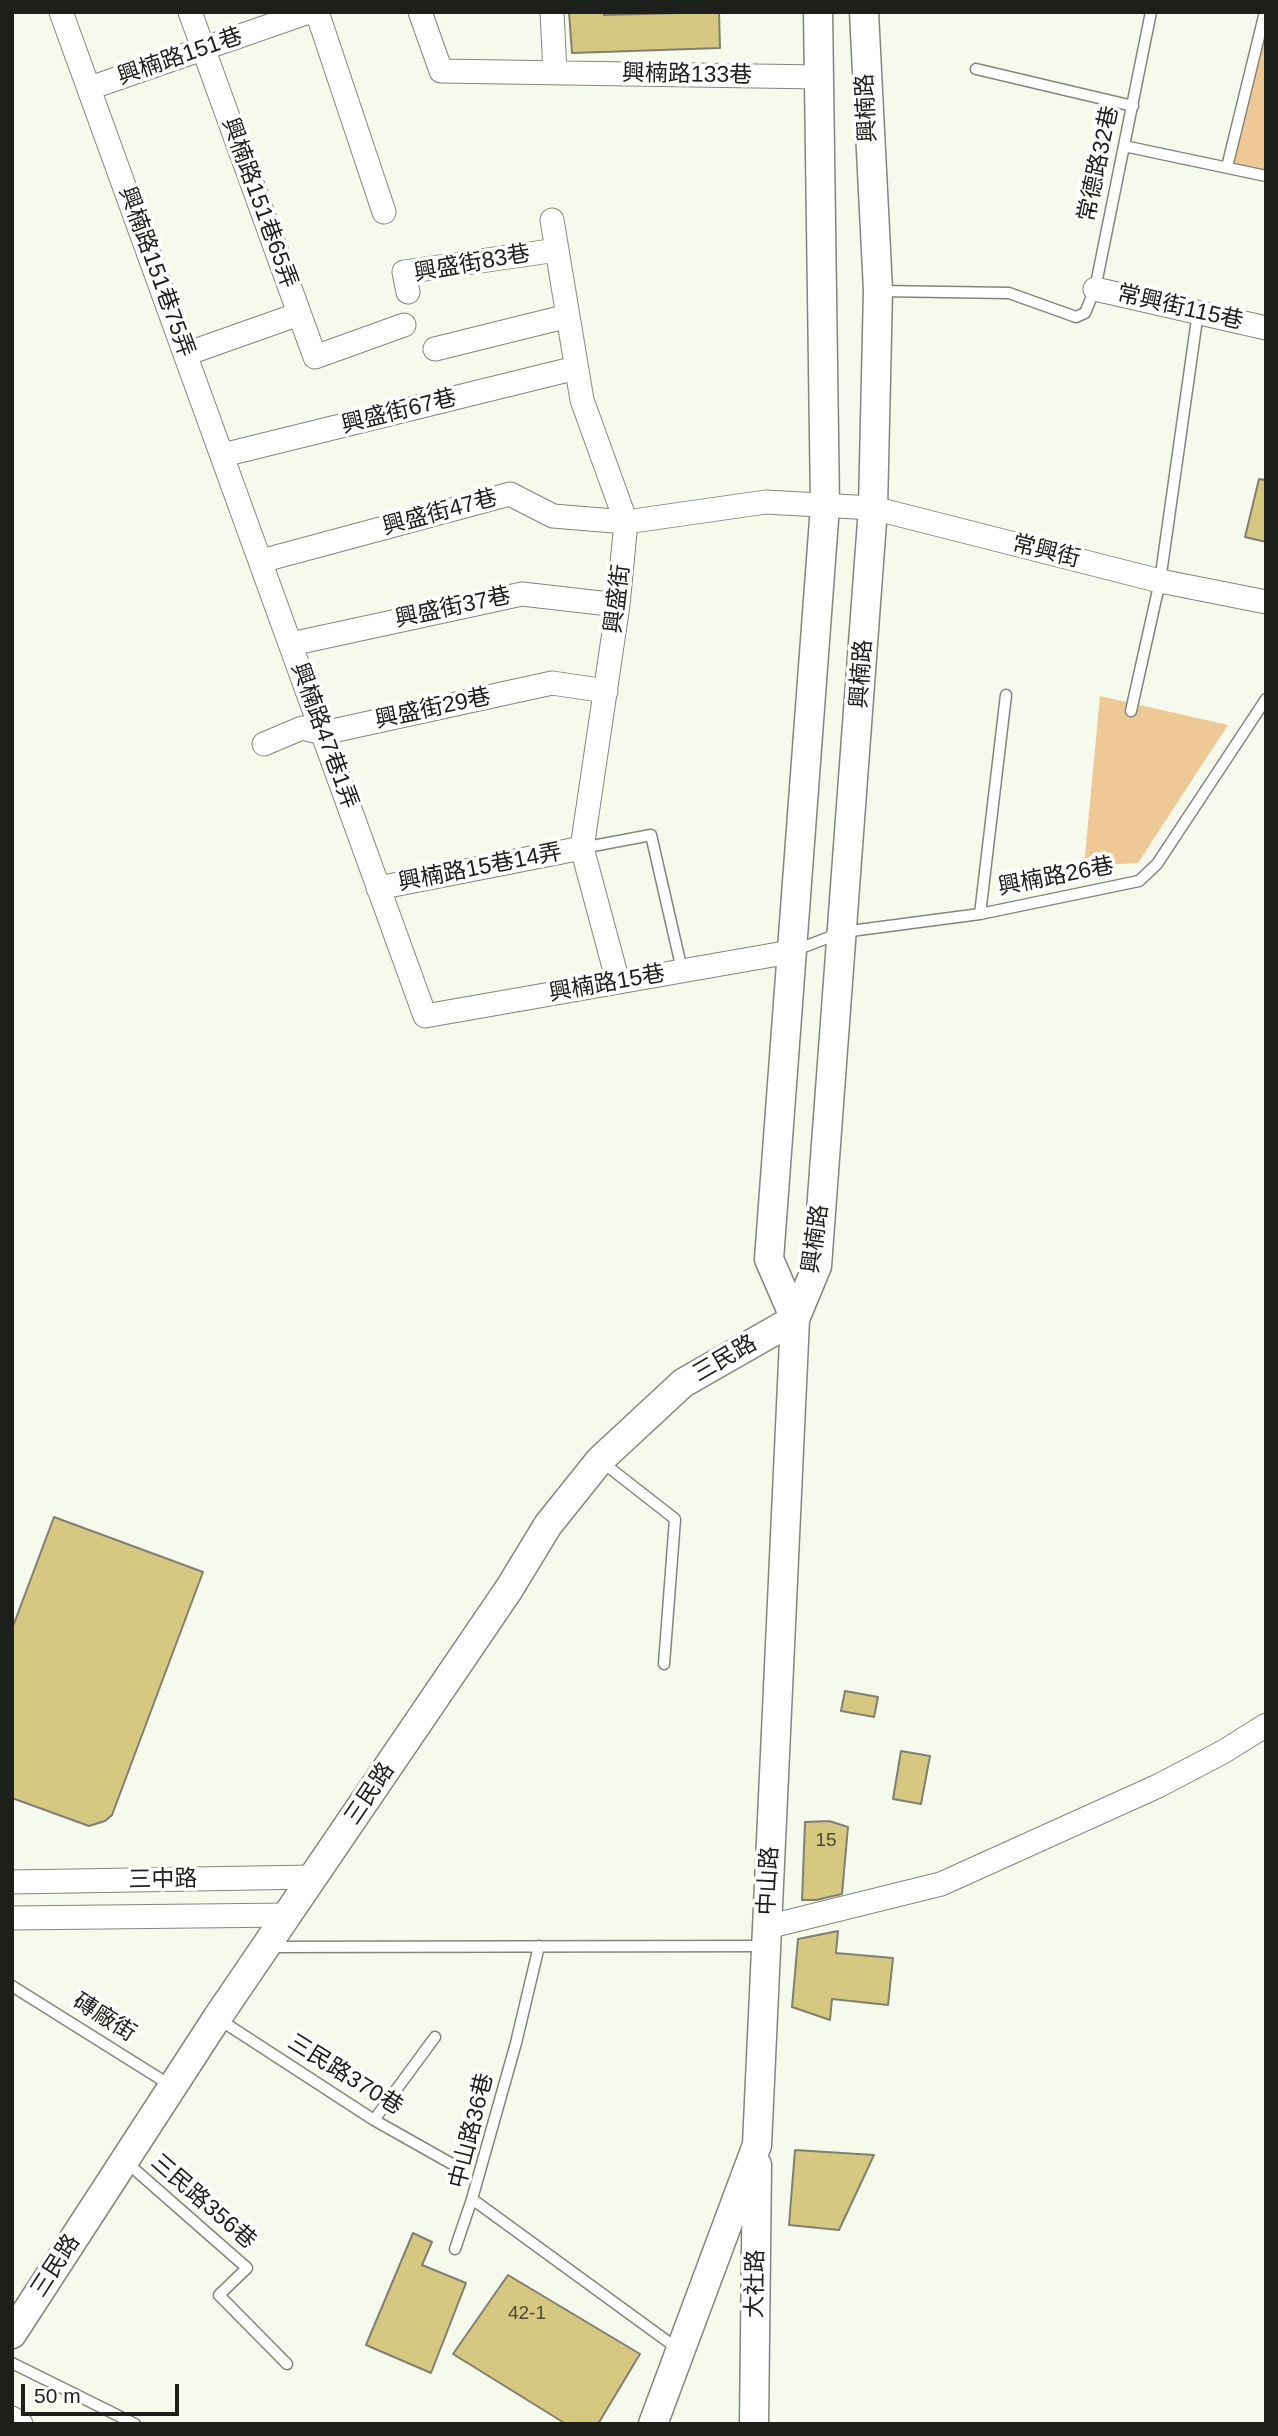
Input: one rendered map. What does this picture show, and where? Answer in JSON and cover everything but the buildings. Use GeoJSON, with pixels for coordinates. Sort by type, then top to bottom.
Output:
{"type":"FeatureCollection","features":[{"type":"Feature","properties":{"kind":"street","name":"興楠路151巷75弄"},"geometry":{"type":"LineString","coordinates":[[61,12],[223,455]]}},
{"type":"Feature","properties":{"kind":"street","name":"興楠路151巷65弄"},"geometry":{"type":"LineString","coordinates":[[190,12],[315,357],[404,325]]}},
{"type":"Feature","properties":{"kind":"street","name":"興楠路151巷"},"geometry":{"type":"LineString","coordinates":[[90,88],[310,12]]}},
{"type":"Feature","properties":{"kind":"street"},"geometry":{"type":"LineString","coordinates":[[317,12],[384,212]]}},
{"type":"Feature","properties":{"kind":"street","name":"興楠路133巷"},"geometry":{"type":"LineString","coordinates":[[420,12],[441,71],[818,77]]}},
{"type":"Feature","properties":{"kind":"street"},"geometry":{"type":"LineString","coordinates":[[552,12],[555,72]]}},
{"type":"Feature","properties":{"kind":"street","name":"興楠路"},"geometry":{"type":"LineString","coordinates":[[795,1319],[769,1259],[825,506],[818,12]]}},
{"type":"Feature","properties":{"kind":"street","name":"興楠路"},"geometry":{"type":"LineString","coordinates":[[795,1319],[817,1266],[844,932],[873,508],[878,290],[864,12]]}},
{"type":"Feature","properties":{"kind":"street","name":"興盛街"},"geometry":{"type":"LineString","coordinates":[[552,220],[582,400],[626,522],[618,605],[582,848],[618,982]]}},
{"type":"Feature","properties":{"kind":"street","name":"興盛街83巷"},"geometry":{"type":"LineString","coordinates":[[408,292],[404,272],[556,250]]}},
{"type":"Feature","properties":{"kind":"street","name":"常興街115巷"},"geometry":{"type":"LineString","coordinates":[[1095,289],[1266,328]]}},
{"type":"Feature","properties":{"kind":"street"},"geometry":{"type":"LineString","coordinates":[[186,354],[299,314]]}},
{"type":"Feature","properties":{"kind":"street"},"geometry":{"type":"LineString","coordinates":[[435,349],[568,316]]}},
{"type":"Feature","properties":{"kind":"street","name":"興盛街67巷"},"geometry":{"type":"LineString","coordinates":[[223,455],[576,368]]}},
{"type":"Feature","properties":{"kind":"street","name":"興楠路47巷1弄"},"geometry":{"type":"LineString","coordinates":[[223,455],[425,1016]]}},
{"type":"Feature","properties":{"kind":"street","name":"興盛街47巷"},"geometry":{"type":"LineString","coordinates":[[261,561],[510,494],[553,516],[626,522],[766,502],[825,506]]}},
{"type":"Feature","properties":{"kind":"street","name":"常興街"},"geometry":{"type":"LineString","coordinates":[[825,506],[873,508],[1160,581],[1266,602]]}},
{"type":"Feature","properties":{"kind":"street","name":"興盛街37巷"},"geometry":{"type":"LineString","coordinates":[[291,644],[522,593],[618,605]]}},
{"type":"Feature","properties":{"kind":"street","name":"興盛街29巷"},"geometry":{"type":"LineString","coordinates":[[264,744],[302,728],[323,733],[552,683],[606,691]]}},
{"type":"Feature","properties":{"kind":"street","name":"興楠路15巷14弄"},"geometry":{"type":"LineString","coordinates":[[379,888],[582,848]]}},
{"type":"Feature","properties":{"kind":"street","name":"興楠路15巷"},"geometry":{"type":"LineString","coordinates":[[425,1016],[790,952]]}},
{"type":"Feature","properties":{"kind":"street","name":"三民路"},"geometry":{"type":"LineString","coordinates":[[12,2334],[217,2018],[509,1589],[548,1525],[600,1460],[683,1383],[795,1319]]}},
{"type":"Feature","properties":{"kind":"street","name":"中山路"},"geometry":{"type":"LineString","coordinates":[[653,2424],[757,2145],[795,1319]]}},
{"type":"Feature","properties":{"kind":"street"},"geometry":{"type":"LineString","coordinates":[[767,1936],[941,1884],[1158,1786],[1223,1752],[1266,1725]]}},
{"type":"Feature","properties":{"kind":"street","name":"三中路"},"geometry":{"type":"LineString","coordinates":[[12,1882],[314,1877]]}},
{"type":"Feature","properties":{"kind":"street"},"geometry":{"type":"LineString","coordinates":[[12,1917],[288,1915]]}},
{"type":"Feature","properties":{"kind":"street","name":"大社路"},"geometry":{"type":"LineString","coordinates":[[754,2424],[757,2145]]}},
{"type":"Feature","properties":{"kind":"street"},"geometry":{"type":"LineString","coordinates":[[12,2418],[21,2424]]}},
{"type":"Feature","properties":{"kind":"lane","name":"常德路32巷"},"geometry":{"type":"LineString","coordinates":[[878,290],[1009,293],[1076,317],[1085,313],[1095,289],[1151,12]]}},
{"type":"Feature","properties":{"kind":"lane"},"geometry":{"type":"LineString","coordinates":[[1227,167],[1265,12]]}},
{"type":"Feature","properties":{"kind":"lane"},"geometry":{"type":"LineString","coordinates":[[976,69],[1133,106]]}},
{"type":"Feature","properties":{"kind":"lane"},"geometry":{"type":"LineString","coordinates":[[1125,146],[1266,176]]}},
{"type":"Feature","properties":{"kind":"lane"},"geometry":{"type":"LineString","coordinates":[[1131,711],[1160,581],[1198,312]]}},
{"type":"Feature","properties":{"kind":"lane"},"geometry":{"type":"LineString","coordinates":[[980,914],[1006,695]]}},
{"type":"Feature","properties":{"kind":"lane","name":"興楠路26巷"},"geometry":{"type":"LineString","coordinates":[[790,952],[844,932],[980,914],[1139,881],[1157,864],[1266,699]]}},
{"type":"Feature","properties":{"kind":"lane"},"geometry":{"type":"LineString","coordinates":[[582,848],[651,835],[682,970]]}},
{"type":"Feature","properties":{"kind":"lane"},"geometry":{"type":"LineString","coordinates":[[600,1460],[675,1519],[664,1664]]}},
{"type":"Feature","properties":{"kind":"lane"},"geometry":{"type":"LineString","coordinates":[[266,1947],[539,1946],[767,1936]]}},
{"type":"Feature","properties":{"kind":"lane","name":"中山路36巷"},"geometry":{"type":"LineString","coordinates":[[539,1946],[516,2043],[472,2199],[680,2351]]}},
{"type":"Feature","properties":{"kind":"lane","name":"磚廠街"},"geometry":{"type":"LineString","coordinates":[[12,1986],[173,2086]]}},
{"type":"Feature","properties":{"kind":"lane","name":"三民路370巷"},"geometry":{"type":"LineString","coordinates":[[217,2018],[374,2120],[452,2164]]}},
{"type":"Feature","properties":{"kind":"lane"},"geometry":{"type":"LineString","coordinates":[[374,2120],[435,2037]]}},
{"type":"Feature","properties":{"kind":"lane","name":"三民路356巷"},"geometry":{"type":"LineString","coordinates":[[125,2161],[247,2267],[219,2294],[287,2364]]}},
{"type":"Feature","properties":{"kind":"lane"},"geometry":{"type":"LineString","coordinates":[[455,2249],[472,2199]]}},
{"type":"Feature","properties":{"kind":"lane"},"geometry":{"type":"LineString","coordinates":[[12,2363],[135,2424]]}},
{"type":"Feature","properties":{"kind":"shaded area"},"geometry":{"type":"Polygon","coordinates":[[[1266,12],[1266,176],[1227,167],[1266,12]]]}},
{"type":"Feature","properties":{"kind":"shaded area"},"geometry":{"type":"Polygon","coordinates":[[[1100,696],[1228,725],[1138,863],[1084,866],[1100,696]]]}}]}
